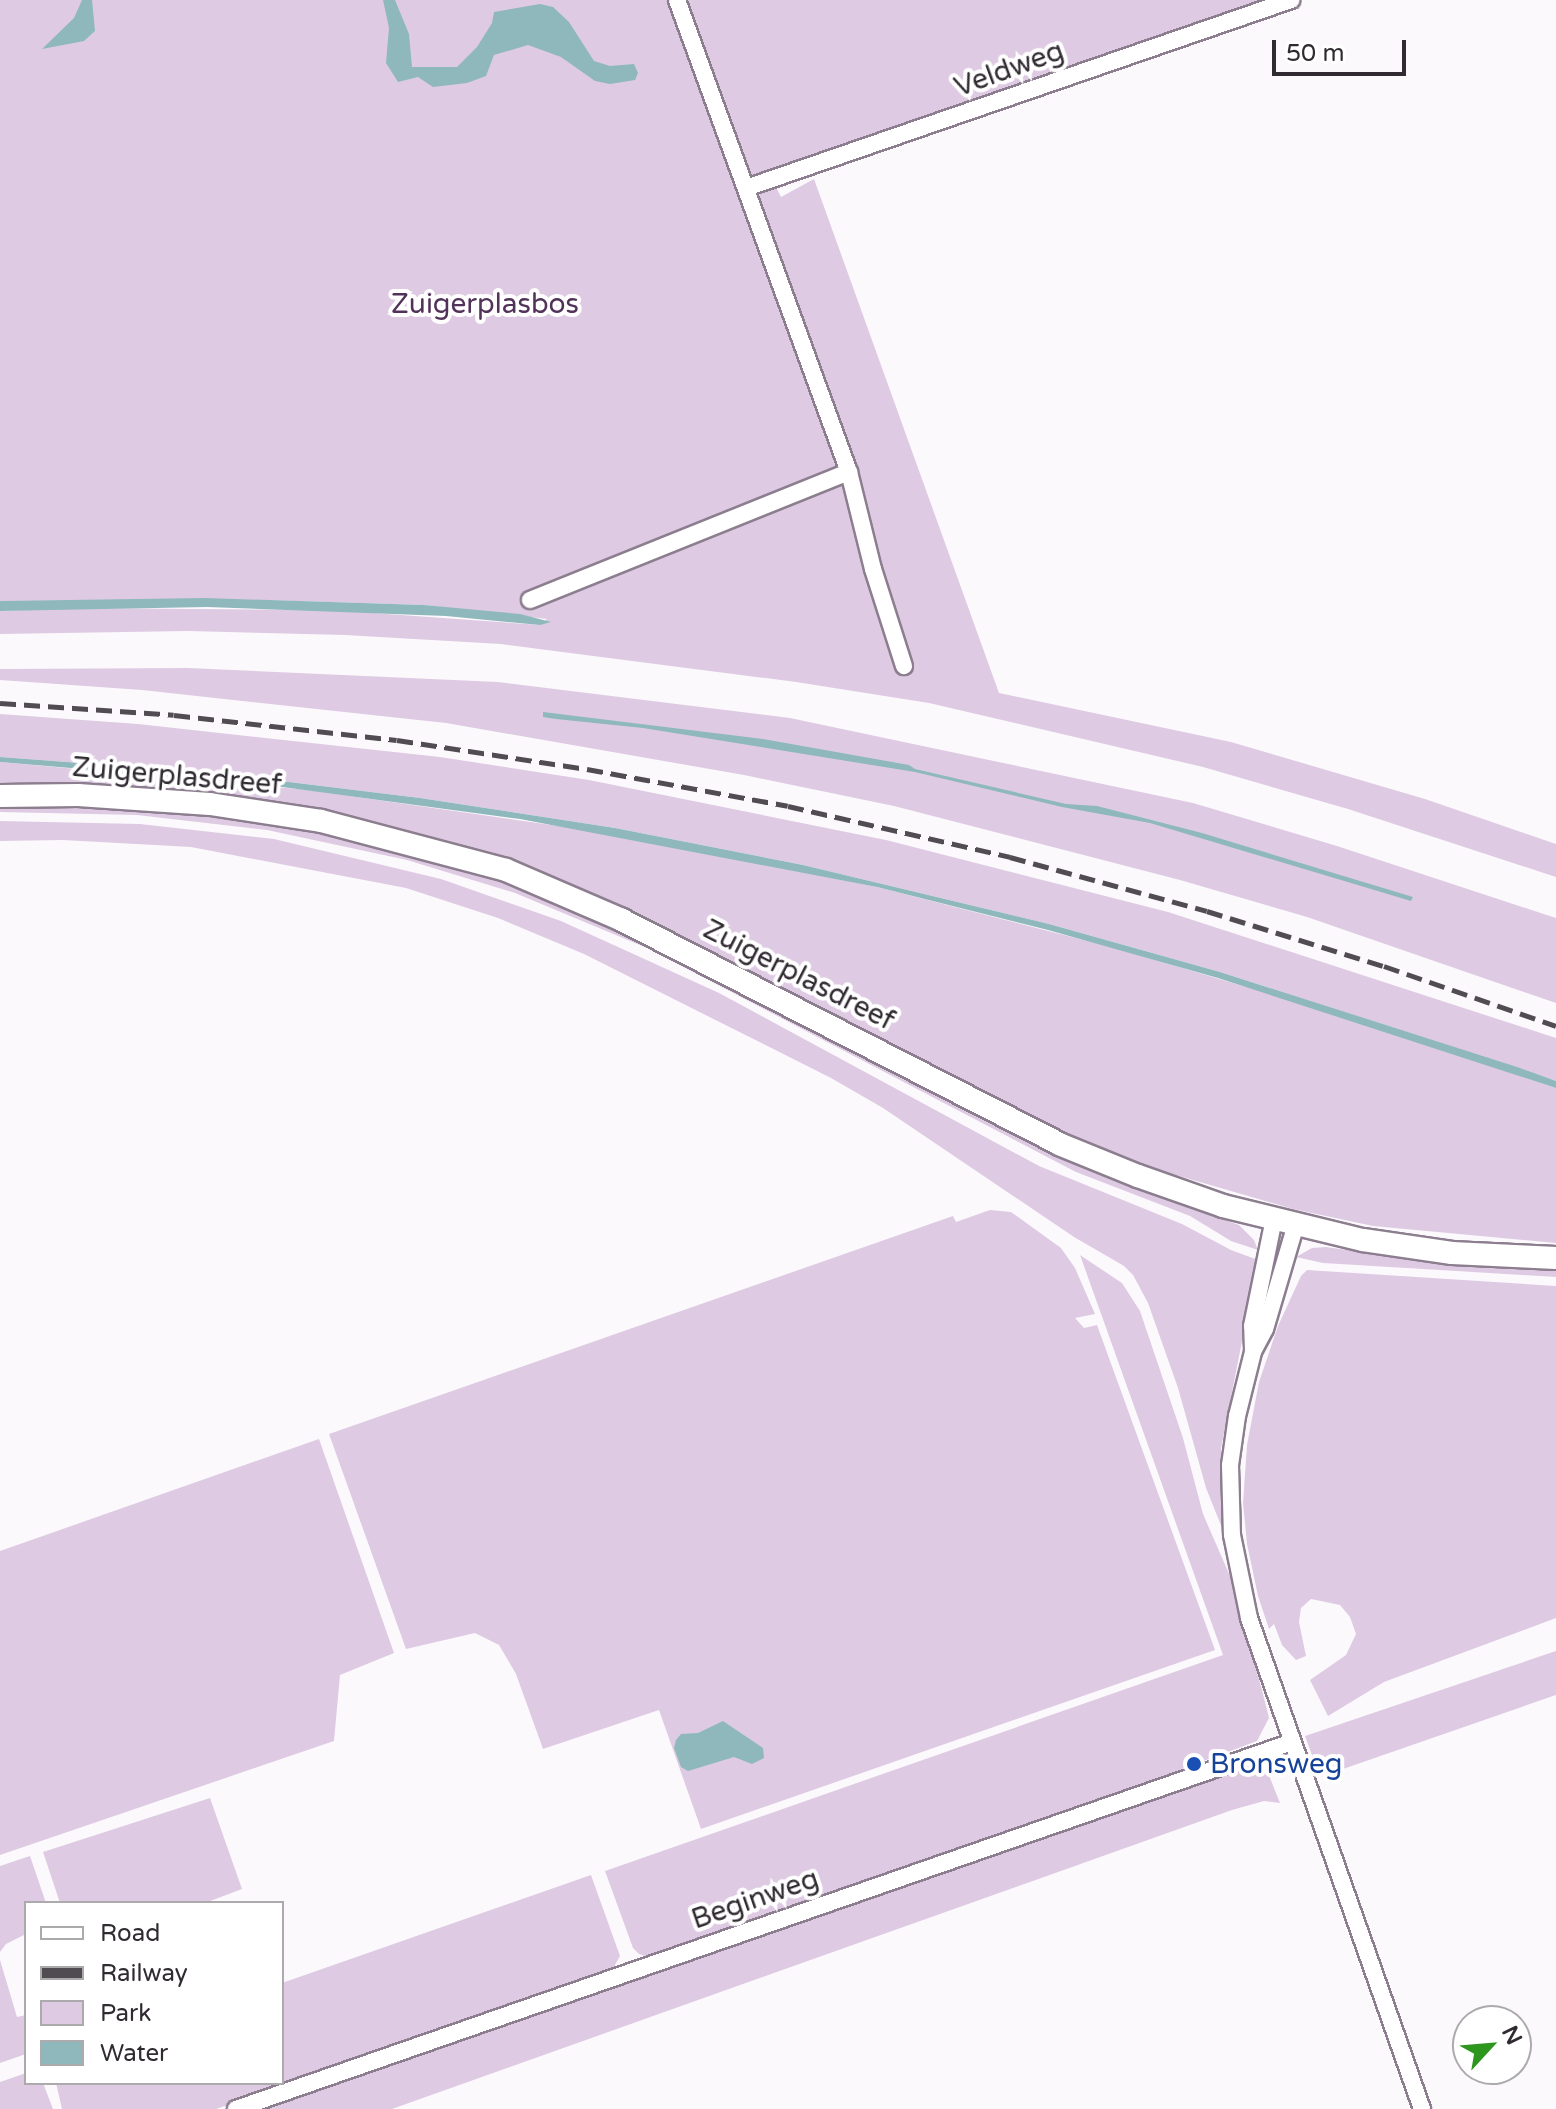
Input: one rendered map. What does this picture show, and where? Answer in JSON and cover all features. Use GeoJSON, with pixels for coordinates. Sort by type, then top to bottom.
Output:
{"type":"FeatureCollection","features":[{"type":"Feature","properties":{"kind":"main road","name":"Zuigerplasdreef"},"geometry":{"type":"LineString","coordinates":[[0,796],[78,795],[210,804],[321,821],[506,870],[622,920],[704,960],[1059,1144],[1223,1206],[1363,1240],[1452,1253],[1556,1258]]}},
{"type":"Feature","properties":{"kind":"street"},"geometry":{"type":"LineString","coordinates":[[677,0],[849,472],[873,569],[904,666]]}},
{"type":"Feature","properties":{"kind":"street","name":"Veldweg"},"geometry":{"type":"LineString","coordinates":[[746,188],[1291,0]]}},
{"type":"Feature","properties":{"kind":"street"},"geometry":{"type":"LineString","coordinates":[[530,600],[849,472]]}},
{"type":"Feature","properties":{"kind":"street"},"geometry":{"type":"LineString","coordinates":[[1285,1222],[1252,1326],[1253,1352],[1237,1416],[1230,1465],[1232,1535],[1249,1618],[1422,2109]]}},
{"type":"Feature","properties":{"kind":"street","name":"Beginweg"},"geometry":{"type":"LineString","coordinates":[[236,2109],[1292,1742]]}},
{"type":"Feature","properties":{"kind":"green space","name":"Zuigerplasbos"},"geometry":{"type":"Polygon","coordinates":[[[0,0],[1267,0],[773,181],[781,197],[814,179],[999,693],[1231,742],[1425,799],[1556,844],[1556,877],[1348,809],[1203,767],[929,703],[796,682],[501,644],[345,635],[188,631],[0,634],[0,611],[77,608],[331,610],[540,625],[547,619],[424,605],[263,600],[0,601],[0,0]]]}},
{"type":"Feature","properties":{"kind":"green space"},"geometry":{"type":"Polygon","coordinates":[[[188,668],[498,682],[790,718],[1193,803],[1337,846],[1556,918],[1556,1003],[1307,917],[1180,880],[894,806],[744,775],[446,723],[142,690],[0,680],[0,669],[188,668]]]}},
{"type":"Feature","properties":{"kind":"green space"},"geometry":{"type":"Polygon","coordinates":[[[0,714],[138,724],[440,757],[589,780],[886,840],[1168,912],[1556,1038],[1556,1081],[1220,972],[1049,924],[803,865],[615,828],[420,798],[214,773],[0,757],[0,714]]]}},
{"type":"Feature","properties":{"kind":"green space"},"geometry":{"type":"Polygon","coordinates":[[[0,762],[308,790],[614,834],[877,887],[1111,947],[1308,1005],[1556,1088],[1556,1243],[1373,1226],[1293,1209],[1114,1157],[1010,1110],[678,934],[606,901],[461,848],[322,812],[182,791],[93,785],[0,785],[0,762]]]}},
{"type":"Feature","properties":{"kind":"green space"},"geometry":{"type":"Polygon","coordinates":[[[57,804],[199,813],[332,834],[474,872],[532,892],[593,916],[1059,1156],[1134,1188],[1239,1225],[1254,1240],[1258,1250],[1231,1241],[1190,1216],[1076,1172],[647,948],[515,893],[407,860],[267,830],[137,815],[0,812],[0,806],[57,804]]]}},
{"type":"Feature","properties":{"kind":"green space"},"geometry":{"type":"Polygon","coordinates":[[[0,821],[140,824],[274,839],[441,879],[561,921],[719,993],[1039,1166],[1182,1224],[1231,1250],[1258,1260],[1221,1448],[1222,1528],[1206,1488],[1178,1388],[1148,1303],[1133,1275],[1124,1266],[1074,1237],[883,1108],[831,1078],[584,954],[498,918],[406,888],[191,847],[63,840],[0,841],[0,821]]]}},
{"type":"Feature","properties":{"kind":"green space"},"geometry":{"type":"Polygon","coordinates":[[[990,1210],[1011,1212],[1061,1248],[1075,1268],[1095,1314],[1075,1318],[1084,1328],[1097,1325],[1215,1650],[701,1829],[659,1710],[543,1749],[516,1674],[499,1645],[475,1633],[406,1649],[329,1434],[953,1216],[956,1222],[990,1210]]]}},
{"type":"Feature","properties":{"kind":"green space"},"geometry":{"type":"Polygon","coordinates":[[[1326,1247],[1453,1265],[1556,1269],[1556,1277],[1323,1263],[1296,1257],[1312,1248],[1326,1247]]]}},
{"type":"Feature","properties":{"kind":"green space"},"geometry":{"type":"Polygon","coordinates":[[[1080,1255],[1122,1283],[1140,1311],[1183,1438],[1203,1514],[1230,1576],[1262,1690],[1269,1718],[1257,1741],[988,1842],[651,1958],[639,1954],[633,1948],[605,1871],[1223,1655],[1080,1255]]]}},
{"type":"Feature","properties":{"kind":"green space"},"geometry":{"type":"Polygon","coordinates":[[[1307,1270],[1556,1286],[1556,1618],[1384,1682],[1328,1716],[1310,1680],[1346,1655],[1356,1634],[1350,1617],[1340,1605],[1311,1599],[1301,1608],[1299,1622],[1306,1656],[1296,1660],[1282,1645],[1274,1624],[1269,1629],[1247,1544],[1243,1503],[1247,1445],[1259,1382],[1278,1326],[1301,1276],[1307,1270]]]}},
{"type":"Feature","properties":{"kind":"green space"},"geometry":{"type":"Polygon","coordinates":[[[319,1439],[394,1653],[340,1675],[334,1741],[0,1855],[0,1551],[319,1439]]]}},
{"type":"Feature","properties":{"kind":"green space"},"geometry":{"type":"Polygon","coordinates":[[[1556,1651],[1556,1695],[1320,1777],[1305,1736],[1556,1651]]]}},
{"type":"Feature","properties":{"kind":"green space"},"geometry":{"type":"Polygon","coordinates":[[[1254,1768],[1268,1773],[1280,1803],[1264,1801],[1232,1810],[392,2109],[264,2109],[1236,1769],[1254,1768]]]}},
{"type":"Feature","properties":{"kind":"green space"},"geometry":{"type":"Polygon","coordinates":[[[210,1798],[242,1889],[210,1901],[59,1901],[43,1852],[210,1798]]]}},
{"type":"Feature","properties":{"kind":"green space"},"geometry":{"type":"Polygon","coordinates":[[[30,1856],[45,1901],[24,1901],[24,1935],[6,1944],[0,1952],[0,1866],[30,1856]]]}},
{"type":"Feature","properties":{"kind":"green space"},"geometry":{"type":"Polygon","coordinates":[[[591,1875],[620,1956],[611,1972],[216,2109],[62,2109],[56,2085],[284,2085],[284,1982],[591,1875]]]}},
{"type":"Feature","properties":{"kind":"green space"},"geometry":{"type":"Polygon","coordinates":[[[0,1960],[17,2017],[24,2015],[24,2055],[0,2063],[0,1960]]]}},
{"type":"Feature","properties":{"kind":"green space"},"geometry":{"type":"Polygon","coordinates":[[[24,2074],[24,2085],[44,2085],[53,2109],[0,2109],[0,2082],[24,2074]]]}},
{"type":"Feature","properties":{"kind":"water"},"geometry":{"type":"Polygon","coordinates":[[[82,0],[92,0],[95,31],[84,41],[42,49],[74,18],[82,0]]]}},
{"type":"Feature","properties":{"kind":"water"},"geometry":{"type":"Polygon","coordinates":[[[383,0],[395,0],[409,34],[412,67],[457,67],[477,47],[492,23],[494,12],[540,4],[553,7],[569,22],[594,61],[610,66],[634,64],[638,73],[635,80],[610,84],[595,81],[561,57],[528,45],[494,55],[486,76],[467,83],[433,87],[418,77],[398,82],[386,63],[389,28],[383,0]]]}},
{"type":"Feature","properties":{"kind":"water"},"geometry":{"type":"Polygon","coordinates":[[[205,598],[424,605],[520,614],[551,622],[540,625],[446,616],[207,607],[0,611],[0,601],[205,598]]]}},
{"type":"Feature","properties":{"kind":"water"},"geometry":{"type":"Polygon","coordinates":[[[543,712],[763,739],[909,765],[915,769],[1066,804],[1097,806],[1202,833],[1413,897],[1411,901],[1150,823],[1062,807],[915,772],[643,728],[543,717],[543,712]]]}},
{"type":"Feature","properties":{"kind":"water"},"geometry":{"type":"Polygon","coordinates":[[[0,757],[214,773],[420,798],[615,828],[803,865],[1049,924],[1220,972],[1517,1067],[1556,1081],[1556,1088],[1218,978],[1048,930],[877,887],[520,819],[260,784],[0,762],[0,757]]]}},
{"type":"Feature","properties":{"kind":"water"},"geometry":{"type":"Polygon","coordinates":[[[723,1721],[763,1748],[764,1758],[752,1764],[734,1757],[688,1771],[681,1767],[674,1748],[681,1734],[698,1733],[723,1721]]]}},
{"type":"Feature","properties":{"kind":"railway"},"geometry":{"type":"LineString","coordinates":[[0,703],[174,715],[397,740],[587,769],[788,806],[1010,857],[1207,911],[1384,966],[1556,1026]]}},
{"type":"Feature","properties":{"kind":"place","name":"Bronsweg"},"geometry":{"type":"Point","coordinates":[1194,1764]}}]}
